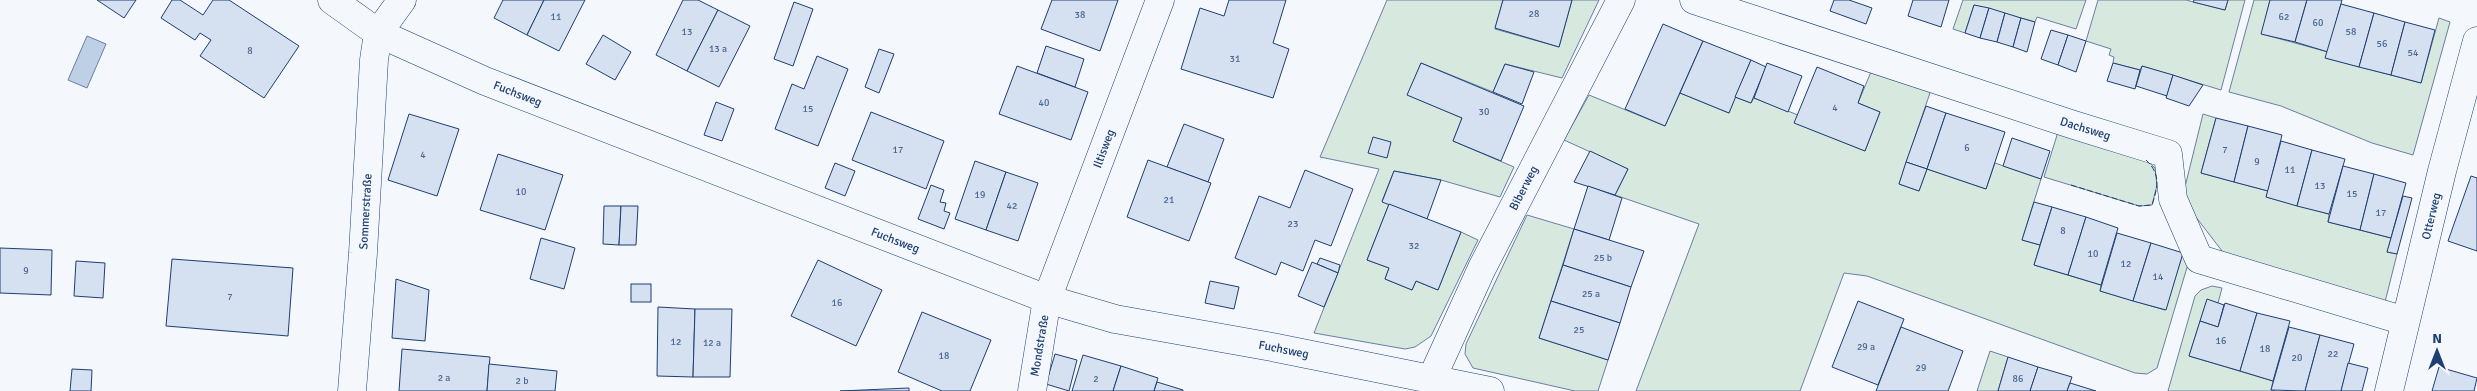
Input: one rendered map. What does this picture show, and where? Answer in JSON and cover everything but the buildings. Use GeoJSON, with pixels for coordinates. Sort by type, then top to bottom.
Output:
{"type":"FeatureCollection","features":[{"type":"Feature","properties":{"kind":"street","name":"Fuchsweg"},"geometry":{"type":"LineString","coordinates":[[332,0],[378,33],[485,81],[1047,299],[1115,320],[1432,378],[1490,391]]}},
{"type":"Feature","properties":{"kind":"street"},"geometry":{"type":"LineString","coordinates":[[378,33],[402,0]]}},
{"type":"Feature","properties":{"kind":"street","name":"Iltisweg"},"geometry":{"type":"LineString","coordinates":[[1047,299],[1160,0]]}},
{"type":"Feature","properties":{"kind":"street","name":"Biberweg"},"geometry":{"type":"LineString","coordinates":[[1432,378],[1500,233],[1621,0]]}},
{"type":"Feature","properties":{"kind":"street","name":"Dachsweg"},"geometry":{"type":"LineString","coordinates":[[1694,0],[2168,154],[2173,199],[2198,259],[2405,321]]}},
{"type":"Feature","properties":{"kind":"street","name":"Sommerstraße"},"geometry":{"type":"LineString","coordinates":[[352,391],[363,253],[374,60],[378,33]]}},
{"type":"Feature","properties":{"kind":"street","name":"Otterweg"},"geometry":{"type":"LineString","coordinates":[[2389,391],[2405,321],[2477,41]]}},
{"type":"Feature","properties":{"kind":"street","name":"Mondstraße"},"geometry":{"type":"LineString","coordinates":[[1032,391],[1047,299]]}},
{"type":"Feature","properties":{"kind":"shaded area"},"geometry":{"type":"Polygon","coordinates":[[[1387,0],[1503,0],[1495,29],[1559,47],[1572,0],[1599,0],[1562,78],[1505,64],[1493,92],[1421,63],[1408,95],[1462,118],[1453,141],[1514,167],[1500,197],[1441,180],[1394,171],[1382,201],[1389,204],[1367,260],[1389,268],[1385,279],[1412,290],[1416,281],[1438,290],[1461,232],[1478,240],[1431,336],[1415,347],[1405,349],[1314,333],[1379,169],[1320,157],[1387,0]]]}},
{"type":"Feature","properties":{"kind":"shaded area"},"geometry":{"type":"Polygon","coordinates":[[[1963,0],[2086,0],[2076,29],[2037,17],[2035,22],[1974,5],[1965,33],[1953,29],[1963,0]]]}},
{"type":"Feature","properties":{"kind":"shaded area"},"geometry":{"type":"Polygon","coordinates":[[[2098,0],[2186,0],[2225,10],[2228,0],[2245,0],[2221,90],[2142,66],[2140,70],[2113,63],[2114,57],[2109,55],[2111,49],[2086,41],[2098,0]]]}},
{"type":"Feature","properties":{"kind":"shaded area"},"geometry":{"type":"Polygon","coordinates":[[[2254,0],[2270,0],[2262,34],[2328,52],[2326,58],[2421,83],[2439,18],[2450,22],[2413,155],[2372,143],[2281,106],[2229,92],[2254,0]]]}},
{"type":"Feature","properties":{"kind":"shaded area"},"geometry":{"type":"Polygon","coordinates":[[[1873,67],[1932,87],[1899,184],[1919,191],[1927,169],[1986,189],[1995,163],[2041,179],[2022,240],[2040,245],[2034,265],[2101,285],[2100,291],[2165,310],[2183,253],[2188,264],[2157,368],[2147,374],[2135,373],[1867,276],[1844,273],[1800,391],[1636,391],[1699,224],[1615,195],[1628,169],[1564,140],[1589,95],[1665,126],[1680,93],[1729,113],[1735,97],[1751,103],[1754,98],[1798,115],[1795,123],[1865,151],[1880,112],[1858,103],[1873,67]]]}},
{"type":"Feature","properties":{"kind":"shaded area"},"geometry":{"type":"Polygon","coordinates":[[[2203,114],[2216,118],[2201,173],[2268,191],[2266,197],[2329,214],[2328,222],[2391,238],[2387,252],[2397,254],[2384,306],[2229,260],[2182,199],[2203,114]]]}},
{"type":"Feature","properties":{"kind":"shaded area"},"geometry":{"type":"Polygon","coordinates":[[[2058,132],[2142,156],[2155,168],[2157,185],[2152,205],[2139,206],[2044,177],[2058,132]]]}},
{"type":"Feature","properties":{"kind":"shaded area"},"geometry":{"type":"Polygon","coordinates":[[[1527,215],[1574,229],[1539,338],[1608,360],[1598,391],[1575,391],[1473,368],[1465,354],[1466,344],[1527,215]]]}},
{"type":"Feature","properties":{"kind":"shaded area"},"geometry":{"type":"Polygon","coordinates":[[[2212,286],[2222,288],[2218,303],[2207,300],[2189,356],[2273,381],[2271,390],[2275,391],[2168,391],[2195,296],[2201,290],[2212,286]]]}},
{"type":"Feature","properties":{"kind":"shaded area"},"geometry":{"type":"Polygon","coordinates":[[[1990,351],[2008,357],[1998,391],[1977,391],[1990,351]]]}},
{"type":"Feature","properties":{"kind":"water"},"geometry":{"type":"Polygon","coordinates":[[[87,36],[106,44],[87,88],[68,80],[87,36]]]}},
{"type":"Feature","properties":{"kind":"fence"},"geometry":{"type":"LineString","coordinates":[[2071,185],[2139,206],[2152,205],[2157,181],[2154,170],[2146,160]]}}]}
